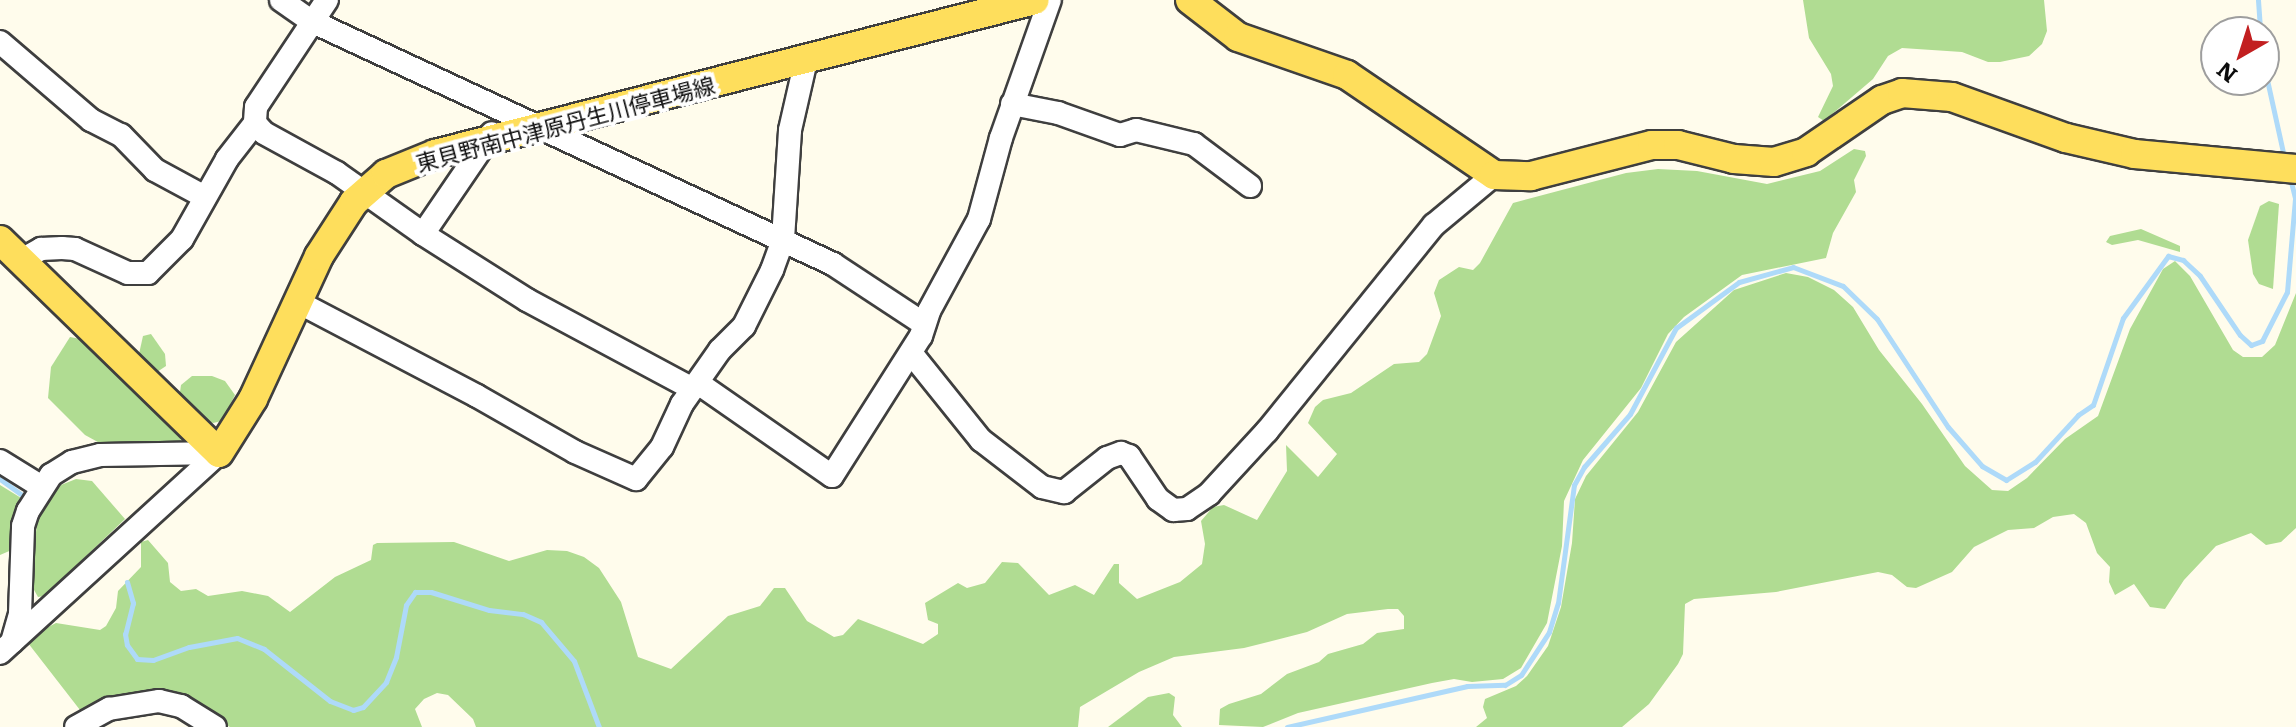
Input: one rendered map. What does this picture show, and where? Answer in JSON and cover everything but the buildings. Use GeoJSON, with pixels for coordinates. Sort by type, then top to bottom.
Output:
{"type":"FeatureCollection","features":[{"type":"Feature","properties":{"kind":"main road","name":"東貝野南中津原丹生川停車場線"},"geometry":{"type":"LineString","coordinates":[[219,453],[253,399],[319,256],[363,190],[413,161],[1036,0]]}},
{"type":"Feature","properties":{"kind":"main road"},"geometry":{"type":"LineString","coordinates":[[1190,0],[1238,37],[1347,75],[1494,175],[1531,176],[1652,145],[1678,145],[1734,159],[1774,162],[1806,152],[1882,100],[1902,93],[1952,97],[2066,138],[2109,149],[2165,159],[2296,169]]}},
{"type":"Feature","properties":{"kind":"main road"},"geometry":{"type":"LineString","coordinates":[[0,240],[23,259],[219,453]]}},
{"type":"Feature","properties":{"kind":"street"},"geometry":{"type":"LineString","coordinates":[[281,0],[311,21],[783,239],[844,270],[924,324]]}},
{"type":"Feature","properties":{"kind":"street"},"geometry":{"type":"LineString","coordinates":[[23,259],[41,249],[75,249],[128,273],[148,273],[182,239],[205,197],[255,123],[256,107],[327,0]]}},
{"type":"Feature","properties":{"kind":"street"},"geometry":{"type":"LineString","coordinates":[[255,123],[271,139],[363,190],[423,234],[550,314],[695,386],[832,476],[911,353],[986,201],[1012,104],[1044,24],[1036,0]]}},
{"type":"Feature","properties":{"kind":"street"},"geometry":{"type":"LineString","coordinates":[[0,42],[91,120],[121,135],[155,170],[205,197]]}},
{"type":"Feature","properties":{"kind":"street"},"geometry":{"type":"LineString","coordinates":[[296,301],[477,396],[575,452],[636,479],[662,447],[695,386],[728,340],[744,326],[783,239],[790,130],[806,60]]}},
{"type":"Feature","properties":{"kind":"street"},"geometry":{"type":"LineString","coordinates":[[1012,104],[1058,113],[1120,135],[1136,130],[1194,144],[1250,186]]}},
{"type":"Feature","properties":{"kind":"street"},"geometry":{"type":"LineString","coordinates":[[423,234],[508,114]]}},
{"type":"Feature","properties":{"kind":"street"},"geometry":{"type":"LineString","coordinates":[[911,353],[981,440],[1042,487],[1064,492],[1107,458],[1121,453],[1129,456],[1158,499],[1173,510],[1187,509],[1209,494],[1267,431],[1434,225],[1494,175]]}},
{"type":"Feature","properties":{"kind":"street"},"geometry":{"type":"LineString","coordinates":[[6,648],[20,614],[21,536],[28,511],[42,487],[61,467],[85,457],[219,453]]}},
{"type":"Feature","properties":{"kind":"street"},"geometry":{"type":"LineString","coordinates":[[6,648],[219,453]]}},
{"type":"Feature","properties":{"kind":"street"},"geometry":{"type":"LineString","coordinates":[[0,461],[42,487]]}},
{"type":"Feature","properties":{"kind":"street"},"geometry":{"type":"LineString","coordinates":[[76,727],[109,709],[159,701],[181,706],[215,727]]}},
{"type":"Feature","properties":{"kind":"green space"},"geometry":{"type":"Polygon","coordinates":[[[1803,0],[2044,0],[2047,31],[2042,44],[2029,56],[2000,62],[1988,62],[1962,52],[1902,48],[1888,56],[1873,79],[1824,121],[1818,117],[1833,86],[1831,74],[1809,38],[1803,0]]]}},
{"type":"Feature","properties":{"kind":"green space"},"geometry":{"type":"Polygon","coordinates":[[[1854,149],[1865,151],[1866,156],[1854,180],[1856,192],[1833,233],[1826,258],[1742,275],[1684,317],[1668,334],[1641,388],[1583,460],[1564,501],[1562,546],[1547,623],[1521,668],[1503,679],[1472,682],[1454,679],[1432,683],[1298,713],[1263,727],[1219,725],[1220,709],[1229,704],[1261,694],[1287,674],[1319,662],[1328,654],[1363,644],[1377,633],[1404,629],[1404,616],[1398,609],[1388,609],[1347,614],[1307,632],[1244,648],[1174,657],[1139,672],[1080,707],[1078,727],[476,727],[473,719],[448,695],[437,693],[424,699],[415,709],[422,727],[230,727],[198,710],[88,714],[80,710],[28,643],[35,634],[56,623],[100,630],[106,626],[116,608],[118,591],[141,567],[141,542],[148,540],[168,563],[170,582],[181,591],[196,589],[208,596],[242,591],[268,596],[290,612],[335,577],[371,560],[373,545],[377,543],[454,542],[509,561],[547,550],[567,551],[584,557],[599,568],[621,602],[638,657],[671,669],[728,616],[760,606],[774,588],[785,588],[807,621],[834,637],[843,635],[858,619],[923,644],[938,634],[938,624],[928,620],[925,603],[958,583],[967,588],[985,583],[1002,562],[1018,563],[1049,595],[1075,585],[1094,595],[1114,564],[1119,564],[1119,583],[1137,599],[1180,582],[1202,564],[1205,544],[1201,521],[1213,507],[1224,505],[1257,520],[1287,471],[1286,445],[1318,477],[1337,454],[1308,423],[1315,407],[1323,400],[1351,393],[1394,364],[1419,362],[1427,354],[1441,316],[1434,293],[1439,280],[1459,267],[1473,270],[1480,263],[1513,203],[1626,173],[1658,169],[1697,171],[1767,184],[1820,171],[1854,149]]]}},
{"type":"Feature","properties":{"kind":"green space"},"geometry":{"type":"Polygon","coordinates":[[[2269,201],[2279,204],[2273,289],[2259,284],[2253,274],[2248,240],[2260,206],[2269,201]]]}},
{"type":"Feature","properties":{"kind":"green space"},"geometry":{"type":"Polygon","coordinates":[[[2141,229],[2180,246],[2180,252],[2138,240],[2112,245],[2106,242],[2110,236],[2141,229]]]}},
{"type":"Feature","properties":{"kind":"green space"},"geometry":{"type":"Polygon","coordinates":[[[2175,261],[2190,276],[2233,350],[2243,357],[2262,357],[2275,345],[2296,293],[2296,528],[2281,542],[2266,545],[2251,533],[2216,546],[2184,580],[2165,609],[2150,607],[2134,584],[2115,595],[2109,582],[2110,567],[2097,553],[2086,523],[2074,514],[2053,517],[2034,528],[2008,530],[1974,547],[1952,572],[1916,588],[1907,587],[1892,575],[1878,572],[1776,592],[1694,599],[1685,604],[1683,654],[1678,664],[1649,704],[1622,727],[1476,727],[1487,718],[1483,707],[1485,699],[1516,686],[1548,646],[1561,607],[1572,543],[1575,499],[1586,476],[1638,412],[1676,342],[1734,290],[1786,273],[1808,277],[1834,290],[1853,307],[1879,350],[1965,466],[1992,490],[2008,491],[2027,478],[2065,439],[2098,416],[2130,329],[2163,269],[2175,261]]]}},
{"type":"Feature","properties":{"kind":"green space"},"geometry":{"type":"Polygon","coordinates":[[[151,334],[165,354],[166,366],[157,372],[139,354],[143,336],[151,334]]]}},
{"type":"Feature","properties":{"kind":"green space"},"geometry":{"type":"Polygon","coordinates":[[[70,337],[86,340],[175,426],[181,438],[179,446],[107,447],[85,435],[48,398],[51,367],[70,337]]]}},
{"type":"Feature","properties":{"kind":"green space"},"geometry":{"type":"Polygon","coordinates":[[[192,376],[212,376],[225,381],[235,395],[222,421],[213,423],[198,416],[179,399],[181,385],[192,376]]]}},
{"type":"Feature","properties":{"kind":"green space"},"geometry":{"type":"Polygon","coordinates":[[[76,479],[92,481],[125,519],[44,596],[38,597],[29,581],[40,504],[56,487],[76,479]]]}},
{"type":"Feature","properties":{"kind":"green space"},"geometry":{"type":"Polygon","coordinates":[[[0,485],[26,501],[14,549],[0,555],[0,485]]]}},
{"type":"Feature","properties":{"kind":"green space"},"geometry":{"type":"Polygon","coordinates":[[[1169,693],[1175,697],[1173,715],[1182,727],[1108,727],[1148,697],[1169,693]]]}},
{"type":"Feature","properties":{"kind":"waterway"},"geometry":{"type":"LineString","coordinates":[[2258,0],[2259,16]]}},
{"type":"Feature","properties":{"kind":"waterway"},"geometry":{"type":"LineString","coordinates":[[2271,96],[2284,157]]}},
{"type":"Feature","properties":{"kind":"waterway"},"geometry":{"type":"LineString","coordinates":[[1287,727],[1467,686],[1505,685],[1521,675],[1549,632],[1558,603],[1574,485],[1584,467],[1630,414],[1676,328],[1739,282],[1793,267],[1843,286],[1877,319],[1948,427],[1982,466],[2006,480],[2035,462],[2078,415],[2093,405],[2123,318],[2168,256],[2183,260],[2200,276],[2240,335],[2251,345],[2262,341],[2287,292],[2295,198],[2290,178]]}},
{"type":"Feature","properties":{"kind":"waterway"},"geometry":{"type":"LineString","coordinates":[[0,479],[28,499]]}},
{"type":"Feature","properties":{"kind":"waterway"},"geometry":{"type":"LineString","coordinates":[[127,582],[133,603],[125,634],[127,645],[137,659],[153,660],[189,647],[237,638],[264,649],[330,701],[353,710],[363,707],[386,682],[396,657],[406,605],[415,592],[431,592],[489,610],[523,614],[541,622],[574,661],[599,727]]}}]}
